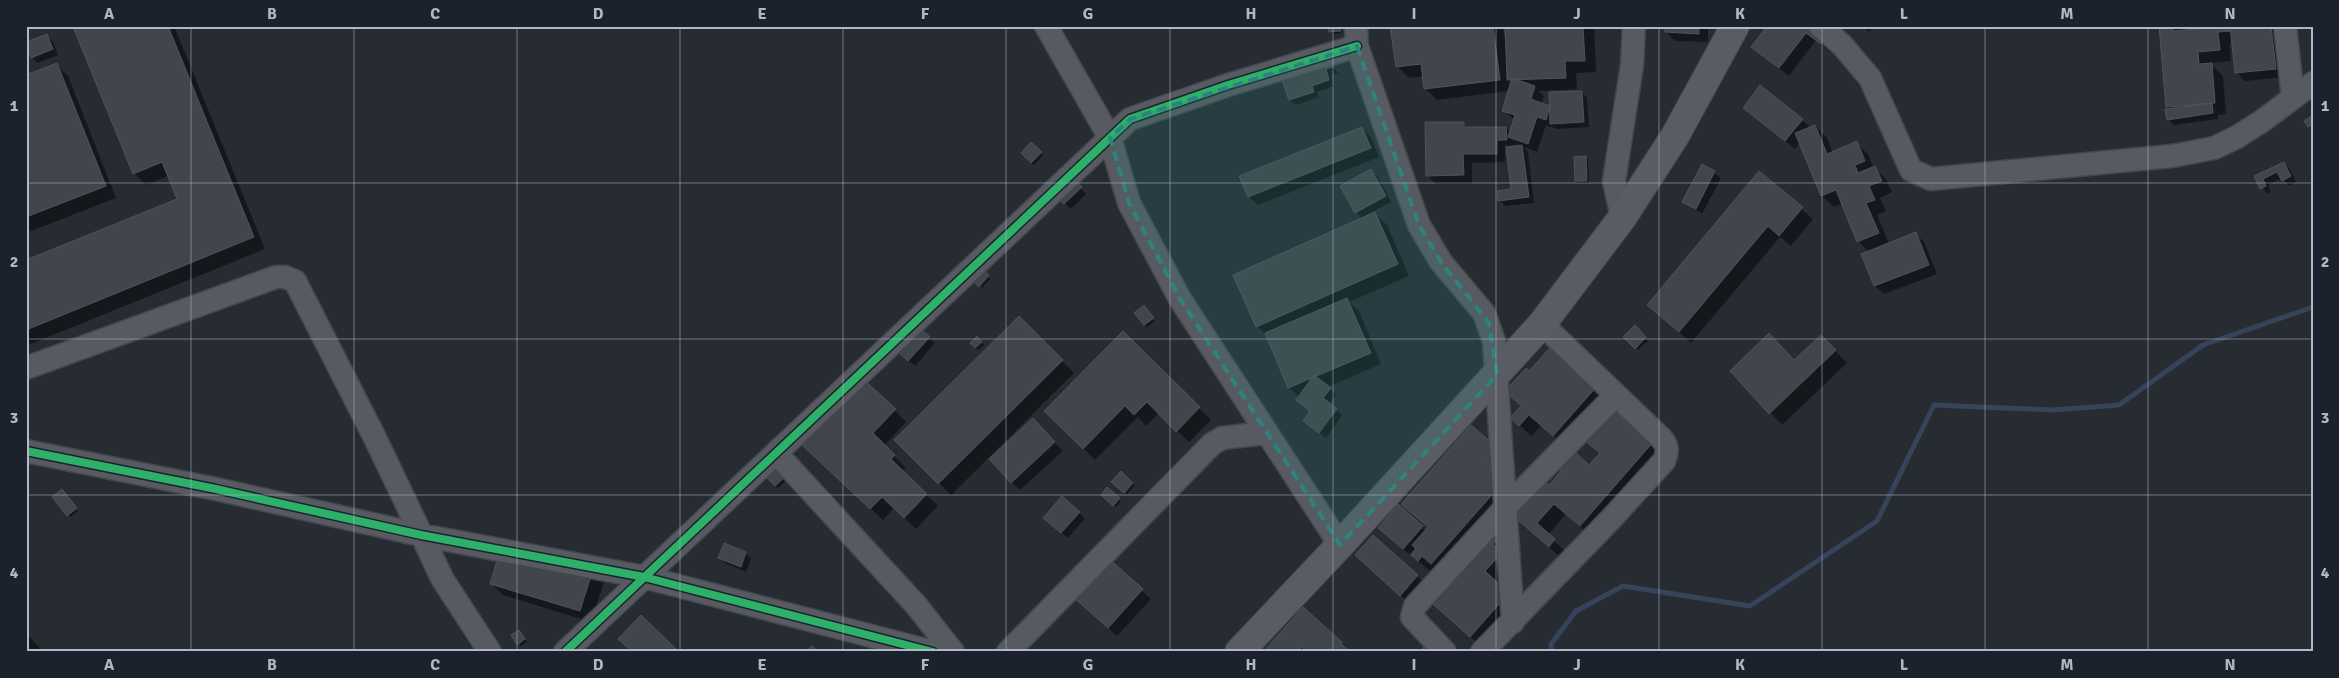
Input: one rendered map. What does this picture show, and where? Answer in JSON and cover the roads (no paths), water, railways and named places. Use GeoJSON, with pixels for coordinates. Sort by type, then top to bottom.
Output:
{"type":"FeatureCollection","features":[{"type":"Feature","properties":{"kind":"main road"},"geometry":{"type":"LineString","coordinates":[[1239,652],[1340,545],[1542,324],[1622,218],[1675,136],[1735,26]]}},
{"type":"Feature","properties":{"kind":"street"},"geometry":{"type":"LineString","coordinates":[[1046,26],[1110,138],[1129,203],[1152,250],[1180,299],[1266,434],[1340,545]]}},
{"type":"Feature","properties":{"kind":"street"},"geometry":{"type":"LineString","coordinates":[[1622,218],[1614,181],[1632,65],[1634,26]]}},
{"type":"Feature","properties":{"kind":"street"},"geometry":{"type":"LineString","coordinates":[[1820,26],[1842,45],[1870,78],[1904,160],[1911,170],[1931,179],[2172,156],[2214,148],[2237,137],[2313,83]]}},
{"type":"Feature","properties":{"kind":"street"},"geometry":{"type":"LineString","coordinates":[[2285,26],[2293,98]]}},
{"type":"Feature","properties":{"kind":"street"},"geometry":{"type":"LineString","coordinates":[[565,652],[1130,120],[1357,36],[1419,225],[1441,262],[1484,313],[1494,341],[1513,622]]}},
{"type":"Feature","properties":{"kind":"street"},"geometry":{"type":"LineString","coordinates":[[26,368],[276,277],[285,276],[295,281],[374,436],[442,580],[490,652]]}},
{"type":"Feature","properties":{"kind":"street"},"geometry":{"type":"LineString","coordinates":[[1482,652],[1513,622],[1664,461],[1667,452],[1667,444],[1542,324]]}},
{"type":"Feature","properties":{"kind":"street"},"geometry":{"type":"LineString","coordinates":[[1445,652],[1412,617],[1413,610],[1440,577],[1504,509],[1616,395]]}},
{"type":"Feature","properties":{"kind":"street"},"geometry":{"type":"LineString","coordinates":[[1008,652],[1212,444],[1222,438],[1266,434]]}},
{"type":"Feature","properties":{"kind":"street"},"geometry":{"type":"LineString","coordinates":[[26,451],[421,535],[644,577],[933,652]]}},
{"type":"Feature","properties":{"kind":"street"},"geometry":{"type":"LineString","coordinates":[[776,453],[916,605],[953,652]]}},
{"type":"Feature","properties":{"kind":"waterway"},"geometry":{"type":"LineString","coordinates":[[1552,652],[1551,644],[1576,611],[1623,586],[1750,606],[1877,521],[1934,405],[2053,410],[2119,405],[2203,345],[2313,307]]}}]}
